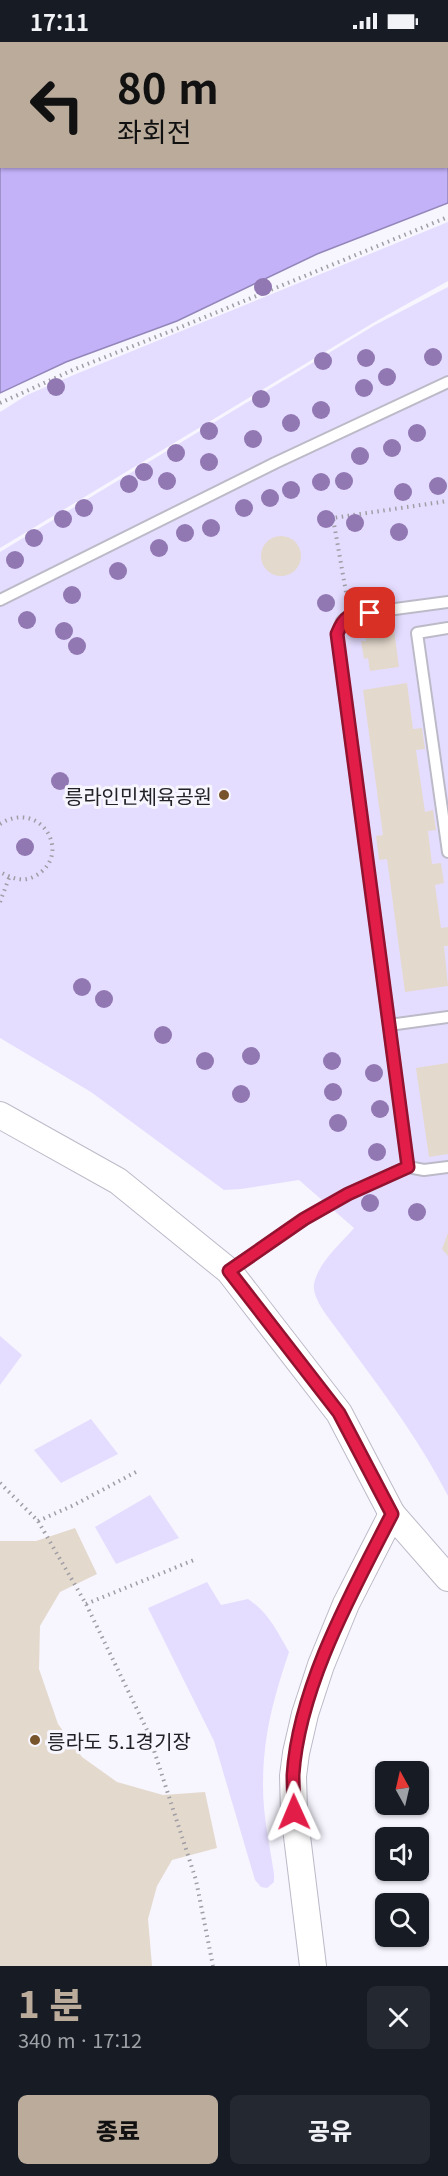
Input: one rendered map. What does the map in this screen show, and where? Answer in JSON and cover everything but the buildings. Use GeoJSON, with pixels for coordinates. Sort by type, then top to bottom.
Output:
{"type":"FeatureCollection","features":[{"type":"Feature","properties":{"kind":"street"},"geometry":{"type":"LineString","coordinates":[[0,1115],[118,1181],[229,1271],[339,1413],[392,1514],[448,1578]]}},
{"type":"Feature","properties":{"kind":"street"},"geometry":{"type":"LineString","coordinates":[[313,1966],[294,1812],[293,1776],[304,1714],[321,1665],[346,1604],[392,1514]]}},
{"type":"Feature","properties":{"kind":"lane"},"geometry":{"type":"LineString","coordinates":[[0,600],[275,463],[448,382]]}},
{"type":"Feature","properties":{"kind":"lane"},"geometry":{"type":"LineString","coordinates":[[408,1167],[337,634],[342,621],[350,615],[448,602]]}},
{"type":"Feature","properties":{"kind":"lane"},"geometry":{"type":"LineString","coordinates":[[448,628],[417,633],[448,852]]}},
{"type":"Feature","properties":{"kind":"lane"},"geometry":{"type":"LineString","coordinates":[[389,1025],[448,1017]]}},
{"type":"Feature","properties":{"kind":"lane"},"geometry":{"type":"LineString","coordinates":[[229,1271],[304,1219],[348,1194],[408,1167],[424,1170],[448,1167]]}},
{"type":"Feature","properties":{"kind":"path"},"geometry":{"type":"LineString","coordinates":[[0,403],[75,369],[176,330],[448,216]]}},
{"type":"Feature","properties":{"kind":"path"},"geometry":{"type":"LineString","coordinates":[[350,615],[333,518],[448,501]]}},
{"type":"Feature","properties":{"kind":"path"},"geometry":{"type":"LineString","coordinates":[[0,824],[21,816],[32,818],[42,824],[49,833],[52,843],[52,854],[41,873],[20,880],[9,878],[0,872]]}},
{"type":"Feature","properties":{"kind":"path"},"geometry":{"type":"LineString","coordinates":[[0,902],[9,878]]}},
{"type":"Feature","properties":{"kind":"path"},"geometry":{"type":"LineString","coordinates":[[38,1521],[136,1472]]}},
{"type":"Feature","properties":{"kind":"path"},"geometry":{"type":"LineString","coordinates":[[0,1483],[38,1521],[86,1604],[148,1732],[196,1880],[213,1966]]}},
{"type":"Feature","properties":{"kind":"path"},"geometry":{"type":"LineString","coordinates":[[86,1604],[194,1560]]}},
{"type":"Feature","properties":{"kind":"shaded area"},"geometry":{"type":"Polygon","coordinates":[[[0,168],[448,168],[448,203],[317,254],[177,321],[66,362],[0,393],[0,168]]]}},
{"type":"Feature","properties":{"kind":"shaded area"},"geometry":{"type":"Polygon","coordinates":[[[448,222],[448,281],[373,323],[0,548],[0,412],[27,395],[76,374],[448,222]]]}},
{"type":"Feature","properties":{"kind":"shaded area","name":"릉라인민체육공원"},"geometry":{"type":"Polygon","coordinates":[[[448,287],[448,1496],[409,1431],[325,1313],[315,1295],[314,1284],[320,1268],[354,1228],[299,1180],[224,1190],[91,1092],[0,1038],[0,552],[375,325],[448,287]]]}},
{"type":"Feature","properties":{"kind":"shaded area"},"geometry":{"type":"Polygon","coordinates":[[[0,1336],[22,1355],[0,1385],[0,1336]]]}},
{"type":"Feature","properties":{"kind":"shaded area"},"geometry":{"type":"Polygon","coordinates":[[[91,1419],[118,1454],[61,1483],[34,1450],[91,1419]]]}},
{"type":"Feature","properties":{"kind":"shaded area"},"geometry":{"type":"Polygon","coordinates":[[[150,1495],[179,1538],[116,1564],[95,1527],[150,1495]]]}},
{"type":"Feature","properties":{"kind":"shaded area"},"geometry":{"type":"Polygon","coordinates":[[[207,1582],[221,1605],[248,1599],[255,1604],[272,1622],[289,1652],[274,1702],[263,1769],[265,1820],[274,1874],[274,1882],[267,1888],[261,1887],[255,1880],[214,1741],[148,1608],[207,1582]]]}},
{"type":"Feature","properties":{"kind":"place","name":"릉라인민체육공원"},"geometry":{"type":"Point","coordinates":[224,795]}},
{"type":"Feature","properties":{"kind":"place","name":"릉라도 5.1경기장"},"geometry":{"type":"Point","coordinates":[35,1740]}},
{"type":"Feature","properties":{"kind":"route"},"geometry":{"type":"LineString","coordinates":[[294,1812],[293,1776],[304,1714],[346,1604],[392,1514],[339,1413],[229,1271],[304,1219],[348,1194],[408,1167],[337,634],[342,621],[350,615],[370,613]]}}]}
